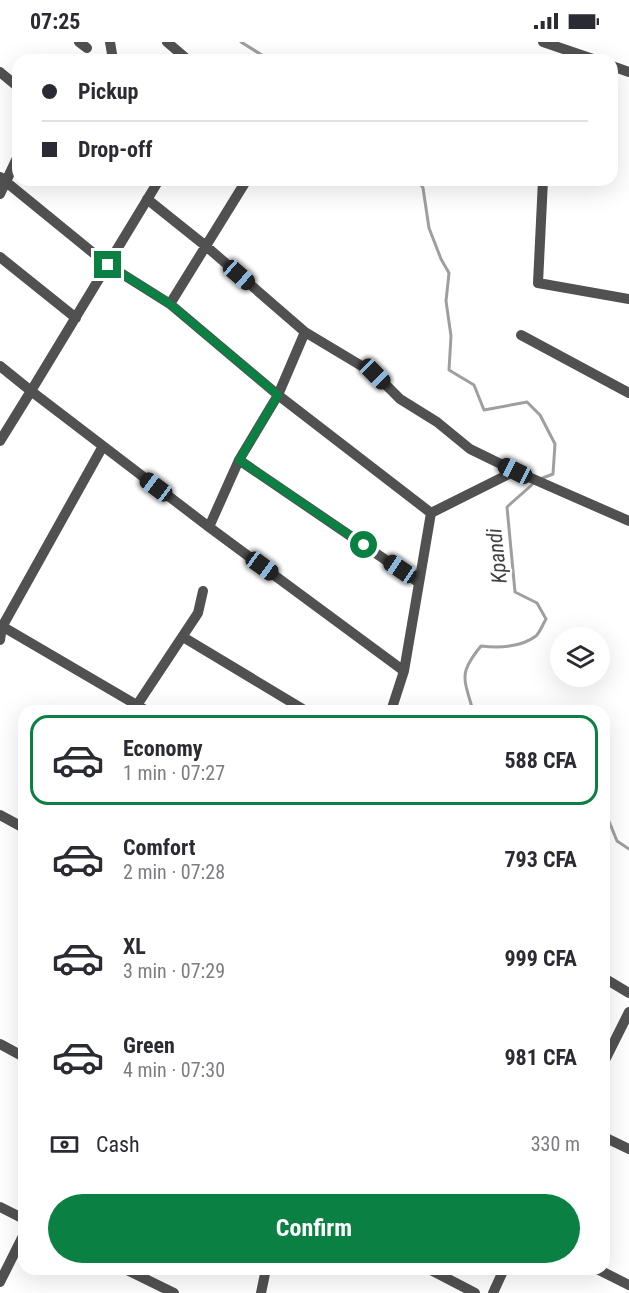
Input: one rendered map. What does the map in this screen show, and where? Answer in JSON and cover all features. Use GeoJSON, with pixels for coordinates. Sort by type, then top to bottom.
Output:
{"type":"FeatureCollection","features":[{"type":"Feature","properties":{"kind":"street"},"geometry":{"type":"LineString","coordinates":[[167,42],[181,54]]}},
{"type":"Feature","properties":{"kind":"street"},"geometry":{"type":"LineString","coordinates":[[543,42],[564,45],[583,54]]}},
{"type":"Feature","properties":{"kind":"street"},"geometry":{"type":"LineString","coordinates":[[0,72],[12,82]]}},
{"type":"Feature","properties":{"kind":"street"},"geometry":{"type":"LineString","coordinates":[[0,194],[3,179],[12,165]]}},
{"type":"Feature","properties":{"kind":"street"},"geometry":{"type":"LineString","coordinates":[[3,179],[108,265],[170,304],[278,395],[431,513]]}},
{"type":"Feature","properties":{"kind":"street"},"geometry":{"type":"LineString","coordinates":[[0,441],[155,186]]}},
{"type":"Feature","properties":{"kind":"street"},"geometry":{"type":"LineString","coordinates":[[170,304],[244,186]]}},
{"type":"Feature","properties":{"kind":"street"},"geometry":{"type":"LineString","coordinates":[[543,186],[538,283],[629,298]]}},
{"type":"Feature","properties":{"kind":"street"},"geometry":{"type":"LineString","coordinates":[[147,199],[207,247],[305,332],[375,374],[400,399],[437,422],[470,449],[629,521]]}},
{"type":"Feature","properties":{"kind":"street"},"geometry":{"type":"LineString","coordinates":[[0,258],[76,318]]}},
{"type":"Feature","properties":{"kind":"street"},"geometry":{"type":"LineString","coordinates":[[209,527],[239,460],[278,395],[305,332]]}},
{"type":"Feature","properties":{"kind":"street"},"geometry":{"type":"LineString","coordinates":[[521,335],[629,393]]}},
{"type":"Feature","properties":{"kind":"street"},"geometry":{"type":"LineString","coordinates":[[0,366],[209,527],[404,671]]}},
{"type":"Feature","properties":{"kind":"street"},"geometry":{"type":"LineString","coordinates":[[0,640],[1,626],[103,446]]}},
{"type":"Feature","properties":{"kind":"street"},"geometry":{"type":"LineString","coordinates":[[239,460],[418,582]]}},
{"type":"Feature","properties":{"kind":"street"},"geometry":{"type":"LineString","coordinates":[[431,513],[520,473]]}},
{"type":"Feature","properties":{"kind":"street"},"geometry":{"type":"LineString","coordinates":[[393,705],[404,671],[431,513]]}},
{"type":"Feature","properties":{"kind":"street"},"geometry":{"type":"LineString","coordinates":[[1,626],[137,705],[201,606],[203,591]]}},
{"type":"Feature","properties":{"kind":"street"},"geometry":{"type":"LineString","coordinates":[[183,637],[296,705]]}},
{"type":"Feature","properties":{"kind":"street"},"geometry":{"type":"LineString","coordinates":[[0,815],[18,825]]}},
{"type":"Feature","properties":{"kind":"street"},"geometry":{"type":"LineString","coordinates":[[610,982],[629,993]]}},
{"type":"Feature","properties":{"kind":"street"},"geometry":{"type":"LineString","coordinates":[[610,1050],[629,1012]]}},
{"type":"Feature","properties":{"kind":"street"},"geometry":{"type":"LineString","coordinates":[[0,1044],[18,1054]]}},
{"type":"Feature","properties":{"kind":"street"},"geometry":{"type":"LineString","coordinates":[[610,1140],[629,1149]]}},
{"type":"Feature","properties":{"kind":"street"},"geometry":{"type":"LineString","coordinates":[[0,1208],[18,1216]]}},
{"type":"Feature","properties":{"kind":"street"},"geometry":{"type":"LineString","coordinates":[[0,1282],[18,1246]]}},
{"type":"Feature","properties":{"kind":"street"},"geometry":{"type":"LineString","coordinates":[[137,1275],[174,1293]]}},
{"type":"Feature","properties":{"kind":"street"},"geometry":{"type":"LineString","coordinates":[[261,1293],[265,1275]]}},
{"type":"Feature","properties":{"kind":"street"},"geometry":{"type":"LineString","coordinates":[[441,1275],[476,1293]]}},
{"type":"Feature","properties":{"kind":"street"},"geometry":{"type":"LineString","coordinates":[[493,1293],[501,1275]]}},
{"type":"Feature","properties":{"kind":"street"},"geometry":{"type":"LineString","coordinates":[[609,1275],[629,1285]]}},
{"type":"Feature","properties":{"kind":"waterway","name":"Kpandi"},"geometry":{"type":"LineString","coordinates":[[241,42],[260,54]]}},
{"type":"Feature","properties":{"kind":"waterway","name":"Kpandi"},"geometry":{"type":"LineString","coordinates":[[422,186],[429,228],[449,273],[446,301],[451,336],[449,370],[474,385],[484,410],[527,402],[540,415],[555,444],[553,474],[540,479]]}},
{"type":"Feature","properties":{"kind":"waterway","name":"Kpandi"},"geometry":{"type":"LineString","coordinates":[[471,705],[467,691],[466,670],[481,646],[502,647],[523,643],[536,636],[546,619],[537,603],[515,592],[507,507],[534,483]]}},
{"type":"Feature","properties":{"kind":"waterway","name":"Kpandi"},"geometry":{"type":"LineString","coordinates":[[610,824],[617,841],[629,849]]}},
{"type":"Feature","properties":{"kind":"route"},"geometry":{"type":"LineString","coordinates":[[108,265],[170,304],[278,395],[239,460],[364,545]]}}]}
